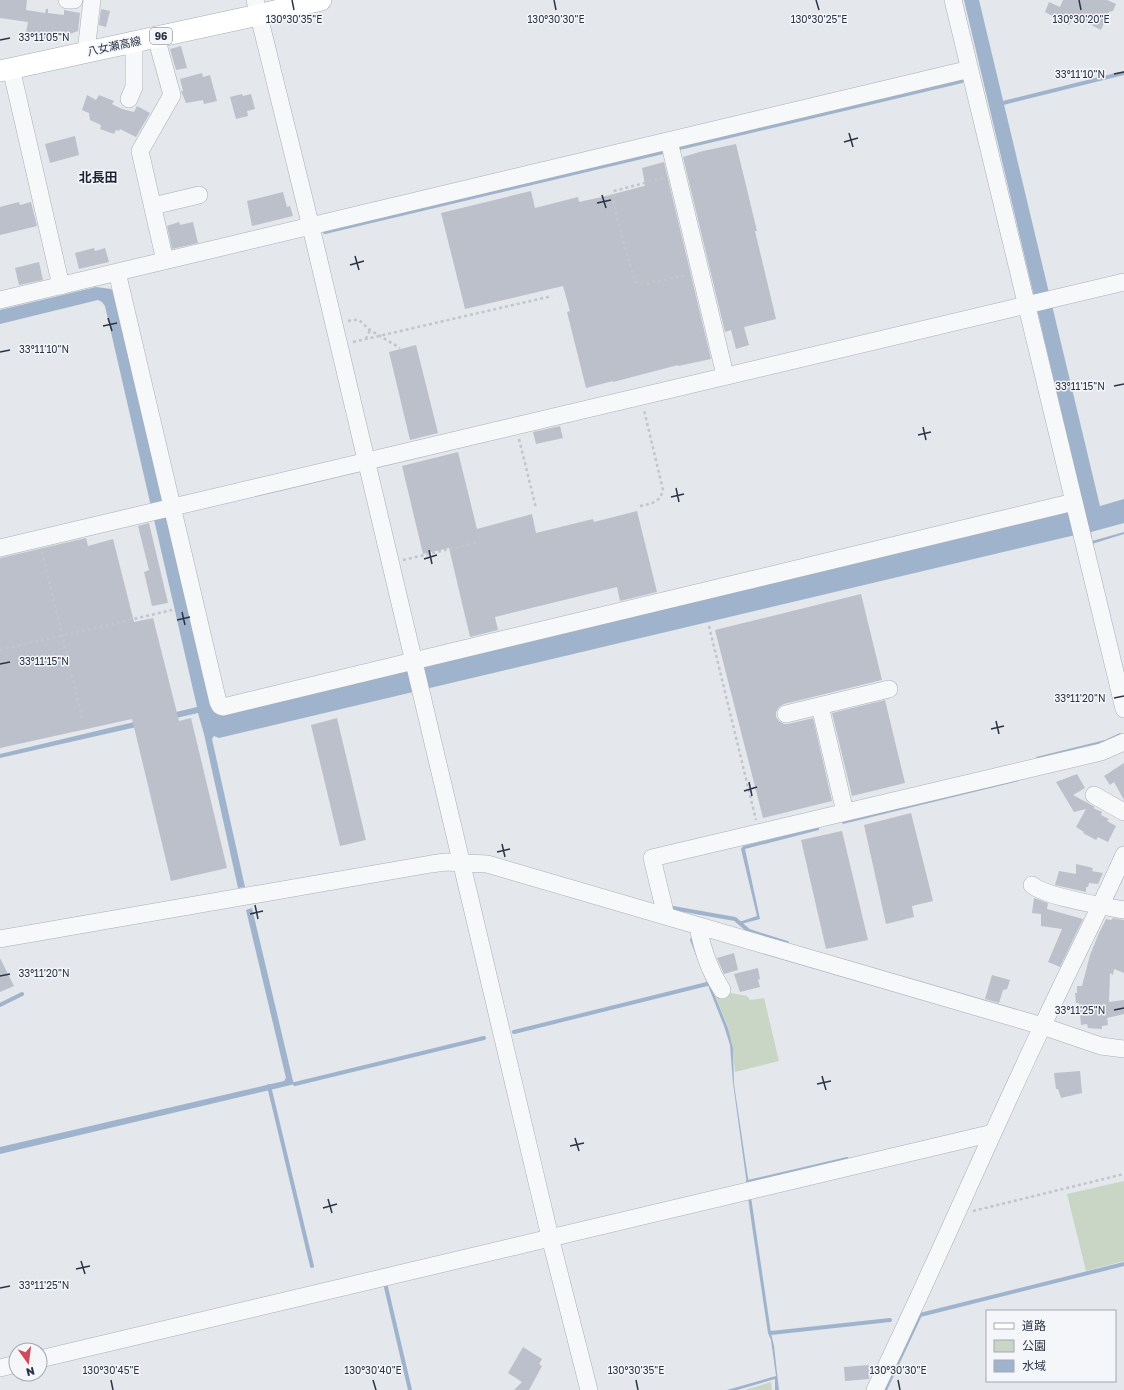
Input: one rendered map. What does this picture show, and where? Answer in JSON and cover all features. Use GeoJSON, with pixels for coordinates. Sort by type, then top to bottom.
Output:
{"type":"FeatureCollection","features":[{"type":"Feature","properties":{"kind":"main road","name":"八女瀬高線"},"geometry":{"type":"LineString","coordinates":[[4,67],[156,37],[257,7],[321,0]]}},
{"type":"Feature","properties":{"kind":"street"},"geometry":{"type":"LineString","coordinates":[[66,0],[74,0]]}},
{"type":"Feature","properties":{"kind":"street"},"geometry":{"type":"LineString","coordinates":[[86,52],[92,0]]}},
{"type":"Feature","properties":{"kind":"street"},"geometry":{"type":"LineString","coordinates":[[953,0],[1124,710]]}},
{"type":"Feature","properties":{"kind":"street"},"geometry":{"type":"LineString","coordinates":[[257,7],[338,339],[550,1237],[589,1390]]}},
{"type":"Feature","properties":{"kind":"street"},"geometry":{"type":"LineString","coordinates":[[156,37],[172,95],[140,151],[165,261]]}},
{"type":"Feature","properties":{"kind":"street"},"geometry":{"type":"LineString","coordinates":[[129,99],[134,87],[134,52]]}},
{"type":"Feature","properties":{"kind":"street"},"geometry":{"type":"LineString","coordinates":[[4,67],[61,286]]}},
{"type":"Feature","properties":{"kind":"street"},"geometry":{"type":"LineString","coordinates":[[0,300],[970,69]]}},
{"type":"Feature","properties":{"kind":"street"},"geometry":{"type":"LineString","coordinates":[[669,141],[725,375]]}},
{"type":"Feature","properties":{"kind":"street"},"geometry":{"type":"LineString","coordinates":[[153,206],[199,195]]}},
{"type":"Feature","properties":{"kind":"street"},"geometry":{"type":"LineString","coordinates":[[117,272],[218,702],[220,706],[223,707],[414,664],[1074,502]]}},
{"type":"Feature","properties":{"kind":"street"},"geometry":{"type":"LineString","coordinates":[[0,548],[366,462],[725,375],[1124,282]]}},
{"type":"Feature","properties":{"kind":"street"},"geometry":{"type":"LineString","coordinates":[[786,714],[889,688]]}},
{"type":"Feature","properties":{"kind":"street"},"geometry":{"type":"LineString","coordinates":[[820,706],[845,812]]}},
{"type":"Feature","properties":{"kind":"street"},"geometry":{"type":"LineString","coordinates":[[666,916],[652,858],[1101,752],[1124,742]]}},
{"type":"Feature","properties":{"kind":"street"},"geometry":{"type":"LineString","coordinates":[[1094,795],[1124,812]]}},
{"type":"Feature","properties":{"kind":"street"},"geometry":{"type":"LineString","coordinates":[[875,1390],[908,1322],[954,1216],[1042,1026],[1102,905],[1124,855]]}},
{"type":"Feature","properties":{"kind":"street"},"geometry":{"type":"LineString","coordinates":[[0,939],[431,864],[446,862],[487,864],[1042,1026],[1101,1046],[1124,1049]]}},
{"type":"Feature","properties":{"kind":"street"},"geometry":{"type":"LineString","coordinates":[[1032,885],[1036,889],[1054,895],[1124,910]]}},
{"type":"Feature","properties":{"kind":"street"},"geometry":{"type":"LineString","coordinates":[[698,926],[705,957],[722,990]]}},
{"type":"Feature","properties":{"kind":"street"},"geometry":{"type":"LineString","coordinates":[[48,1356],[993,1133]]}},
{"type":"Feature","properties":{"kind":"path"},"geometry":{"type":"LineString","coordinates":[[677,175],[614,191],[613,194],[616,213],[635,282],[646,284],[700,271]]}},
{"type":"Feature","properties":{"kind":"path"},"geometry":{"type":"LineString","coordinates":[[400,348],[379,336],[370,330],[359,320],[345,322],[338,339],[366,339],[379,336],[552,296]]}},
{"type":"Feature","properties":{"kind":"path"},"geometry":{"type":"LineString","coordinates":[[366,339],[370,330]]}},
{"type":"Feature","properties":{"kind":"path"},"geometry":{"type":"LineString","coordinates":[[640,506],[654,503],[659,499],[663,490],[641,396]]}},
{"type":"Feature","properties":{"kind":"path"},"geometry":{"type":"LineString","coordinates":[[516,426],[536,508]]}},
{"type":"Feature","properties":{"kind":"path"},"geometry":{"type":"LineString","coordinates":[[39,538],[83,722]]}},
{"type":"Feature","properties":{"kind":"path"},"geometry":{"type":"LineString","coordinates":[[390,564],[479,542]]}},
{"type":"Feature","properties":{"kind":"path"},"geometry":{"type":"LineString","coordinates":[[0,650],[172,610]]}},
{"type":"Feature","properties":{"kind":"path"},"geometry":{"type":"LineString","coordinates":[[709,626],[759,833]]}},
{"type":"Feature","properties":{"kind":"path"},"geometry":{"type":"LineString","coordinates":[[954,1216],[1124,1174]]}},
{"type":"Feature","properties":{"kind":"green space"},"geometry":{"type":"Polygon","coordinates":[[[713,990],[747,996],[750,1000],[764,998],[779,1061],[735,1072],[733,1050],[728,1027],[713,990]]]}},
{"type":"Feature","properties":{"kind":"green space"},"geometry":{"type":"Polygon","coordinates":[[[1124,1181],[1124,1261],[1086,1271],[1067,1194],[1124,1181]]]}},
{"type":"Feature","properties":{"kind":"green space"},"geometry":{"type":"Polygon","coordinates":[[[771,1382],[772,1390],[745,1390],[771,1382]]]}},
{"type":"Feature","properties":{"kind":"water"},"geometry":{"type":"Polygon","coordinates":[[[964,0],[979,0],[1100,506],[1124,499],[1124,523],[1091,532],[1092,541],[1124,532],[1124,534],[1092,544],[1088,532],[219,738],[214,736],[212,739],[245,887],[238,888],[198,713],[0,758],[0,754],[197,707],[105,306],[98,300],[0,324],[0,310],[96,287],[111,289],[116,295],[213,709],[1084,508],[964,0]]]}},
{"type":"Feature","properties":{"kind":"water"},"geometry":{"type":"Polygon","coordinates":[[[1120,733],[1121,734],[1106,742],[1037,760],[1036,757],[1105,740],[1120,733]]]}},
{"type":"Feature","properties":{"kind":"water"},"geometry":{"type":"Polygon","coordinates":[[[1018,779],[1019,781],[843,824],[842,822],[1018,779]]]}},
{"type":"Feature","properties":{"kind":"water"},"geometry":{"type":"Polygon","coordinates":[[[819,827],[819,830],[745,849],[760,919],[741,924],[739,922],[757,916],[741,849],[743,846],[819,827]]]}},
{"type":"Feature","properties":{"kind":"water"},"geometry":{"type":"Polygon","coordinates":[[[252,908],[293,1081],[295,1084],[0,1154],[0,1147],[284,1081],[286,1078],[246,910],[252,908]]]}},
{"type":"Feature","properties":{"kind":"water"},"geometry":{"type":"Polygon","coordinates":[[[691,937],[728,1028],[733,1049],[734,1084],[749,1185],[747,1185],[733,1083],[730,1045],[690,940],[691,937]]]}},
{"type":"Feature","properties":{"kind":"water"},"geometry":{"type":"Polygon","coordinates":[[[748,1197],[751,1197],[774,1346],[779,1390],[775,1390],[775,1379],[737,1390],[727,1390],[776,1376],[771,1340],[768,1333],[748,1197]]]}},
{"type":"Feature","properties":{"kind":"building"},"geometry":{"type":"Polygon","coordinates":[[[0,0],[27,0],[26,10],[45,13],[46,9],[48,9],[48,13],[64,15],[64,10],[80,13],[78,31],[65,36],[50,34],[50,36],[45,36],[45,39],[32,38],[34,33],[26,32],[28,22],[0,18],[0,0]]]}},
{"type":"Feature","properties":{"kind":"building"},"geometry":{"type":"Polygon","coordinates":[[[1063,0],[1107,0],[1116,4],[1113,11],[1109,12],[1101,30],[1074,16],[1069,25],[1045,12],[1049,2],[1060,7],[1063,0]]]}},
{"type":"Feature","properties":{"kind":"building"},"geometry":{"type":"Polygon","coordinates":[[[101,9],[110,11],[106,27],[99,25],[101,9]]]}},
{"type":"Feature","properties":{"kind":"building"},"geometry":{"type":"Polygon","coordinates":[[[181,46],[187,68],[176,70],[170,49],[181,46]]]}},
{"type":"Feature","properties":{"kind":"building"},"geometry":{"type":"Polygon","coordinates":[[[202,73],[203,77],[210,75],[217,101],[204,104],[203,100],[186,103],[181,91],[183,91],[180,79],[202,73]]]}},
{"type":"Feature","properties":{"kind":"building"},"geometry":{"type":"Polygon","coordinates":[[[242,94],[243,96],[251,94],[255,109],[247,111],[248,116],[236,119],[230,97],[242,94]]]}},
{"type":"Feature","properties":{"kind":"building"},"geometry":{"type":"Polygon","coordinates":[[[87,95],[96,100],[99,95],[114,101],[112,104],[122,109],[134,112],[137,106],[150,113],[136,137],[120,129],[119,131],[116,130],[114,134],[100,129],[101,125],[90,120],[89,113],[82,110],[87,95]]]}},
{"type":"Feature","properties":{"kind":"building"},"geometry":{"type":"Polygon","coordinates":[[[75,136],[79,155],[50,163],[45,144],[75,136]]]}},
{"type":"Feature","properties":{"kind":"building"},"geometry":{"type":"Polygon","coordinates":[[[736,144],[776,319],[744,327],[749,345],[736,349],[731,330],[725,332],[683,157],[736,144]]]}},
{"type":"Feature","properties":{"kind":"building"},"geometry":{"type":"Polygon","coordinates":[[[664,162],[711,359],[678,365],[586,388],[567,312],[570,311],[563,286],[465,309],[441,213],[531,191],[535,208],[578,197],[579,202],[606,196],[644,186],[642,168],[664,162]]]}},
{"type":"Feature","properties":{"kind":"building"},"geometry":{"type":"Polygon","coordinates":[[[283,192],[287,207],[290,206],[293,216],[252,226],[247,201],[283,192]]]}},
{"type":"Feature","properties":{"kind":"building"},"geometry":{"type":"Polygon","coordinates":[[[19,202],[20,205],[31,202],[37,226],[0,235],[0,207],[19,202]]]}},
{"type":"Feature","properties":{"kind":"building"},"geometry":{"type":"Polygon","coordinates":[[[179,222],[180,225],[193,222],[198,243],[172,249],[167,226],[179,222]]]}},
{"type":"Feature","properties":{"kind":"building"},"geometry":{"type":"Polygon","coordinates":[[[94,248],[95,251],[105,248],[109,262],[79,269],[75,253],[94,248]]]}},
{"type":"Feature","properties":{"kind":"building"},"geometry":{"type":"Polygon","coordinates":[[[39,262],[43,280],[19,285],[15,268],[39,262]]]}},
{"type":"Feature","properties":{"kind":"building"},"geometry":{"type":"Polygon","coordinates":[[[416,345],[438,433],[410,440],[389,352],[416,345]]]}},
{"type":"Feature","properties":{"kind":"building"},"geometry":{"type":"Polygon","coordinates":[[[560,426],[563,438],[536,444],[533,432],[560,426]]]}},
{"type":"Feature","properties":{"kind":"building"},"geometry":{"type":"Polygon","coordinates":[[[458,452],[477,529],[532,514],[536,533],[593,519],[594,522],[637,511],[657,592],[620,601],[617,587],[495,617],[498,630],[470,637],[449,548],[423,554],[402,466],[458,452]]]}},
{"type":"Feature","properties":{"kind":"building"},"geometry":{"type":"Polygon","coordinates":[[[149,523],[168,603],[152,606],[144,572],[149,570],[138,526],[149,523]]]}},
{"type":"Feature","properties":{"kind":"building"},"geometry":{"type":"Polygon","coordinates":[[[86,538],[88,546],[113,539],[134,622],[153,618],[179,721],[191,718],[227,868],[171,881],[132,719],[0,748],[0,558],[86,538]]]}},
{"type":"Feature","properties":{"kind":"building"},"geometry":{"type":"Polygon","coordinates":[[[861,594],[882,680],[784,704],[779,707],[776,712],[776,717],[784,724],[813,718],[832,801],[763,818],[715,630],[861,594]]]}},
{"type":"Feature","properties":{"kind":"building"},"geometry":{"type":"Polygon","coordinates":[[[885,700],[905,783],[852,796],[832,713],[885,700]]]}},
{"type":"Feature","properties":{"kind":"building"},"geometry":{"type":"Polygon","coordinates":[[[337,718],[366,840],[340,846],[311,725],[337,718]]]}},
{"type":"Feature","properties":{"kind":"building"},"geometry":{"type":"Polygon","coordinates":[[[1124,763],[1124,800],[1114,782],[1110,785],[1104,776],[1124,763]]]}},
{"type":"Feature","properties":{"kind":"building"},"geometry":{"type":"Polygon","coordinates":[[[1077,774],[1085,788],[1073,795],[1102,812],[1101,815],[1109,819],[1107,821],[1116,826],[1108,842],[1098,837],[1096,840],[1083,833],[1084,832],[1076,827],[1086,809],[1074,812],[1056,782],[1077,774]]]}},
{"type":"Feature","properties":{"kind":"building"},"geometry":{"type":"Polygon","coordinates":[[[911,813],[933,901],[912,906],[914,917],[886,924],[864,825],[911,813]]]}},
{"type":"Feature","properties":{"kind":"building"},"geometry":{"type":"Polygon","coordinates":[[[842,831],[868,940],[826,949],[801,840],[842,831]]]}},
{"type":"Feature","properties":{"kind":"building"},"geometry":{"type":"Polygon","coordinates":[[[1076,864],[1093,868],[1092,871],[1103,873],[1098,884],[1089,883],[1088,887],[1086,887],[1086,892],[1055,885],[1059,871],[1076,874],[1076,864]]]}},
{"type":"Feature","properties":{"kind":"building"},"geometry":{"type":"Polygon","coordinates":[[[1034,898],[1048,903],[1047,909],[1083,919],[1060,967],[1048,962],[1062,929],[1041,926],[1041,914],[1032,913],[1034,898]]]}},
{"type":"Feature","properties":{"kind":"building"},"geometry":{"type":"Polygon","coordinates":[[[1113,918],[1124,920],[1124,973],[1114,969],[1113,975],[1110,973],[1109,1002],[1124,1000],[1124,1014],[1107,1018],[1108,1025],[1102,1026],[1102,1029],[1088,1028],[1087,1024],[1081,1025],[1079,1003],[1076,1003],[1075,993],[1077,993],[1077,986],[1082,986],[1090,955],[1106,919],[1111,920],[1113,918]]]}},
{"type":"Feature","properties":{"kind":"building"},"geometry":{"type":"Polygon","coordinates":[[[734,953],[738,970],[724,974],[717,958],[734,953]]]}},
{"type":"Feature","properties":{"kind":"building"},"geometry":{"type":"Polygon","coordinates":[[[0,958],[14,986],[0,992],[0,958]]]}},
{"type":"Feature","properties":{"kind":"building"},"geometry":{"type":"Polygon","coordinates":[[[758,968],[760,979],[758,980],[760,987],[740,992],[734,974],[758,968]]]}},
{"type":"Feature","properties":{"kind":"building"},"geometry":{"type":"Polygon","coordinates":[[[992,975],[1010,980],[1007,989],[1003,990],[999,1003],[985,999],[992,975]]]}},
{"type":"Feature","properties":{"kind":"building"},"geometry":{"type":"Polygon","coordinates":[[[1080,1071],[1082,1093],[1061,1098],[1058,1089],[1056,1089],[1054,1073],[1080,1071]]]}},
{"type":"Feature","properties":{"kind":"building"},"geometry":{"type":"Polygon","coordinates":[[[523,1347],[542,1359],[539,1364],[542,1366],[529,1390],[514,1390],[522,1382],[508,1373],[523,1347]]]}},
{"type":"Feature","properties":{"kind":"building"},"geometry":{"type":"Polygon","coordinates":[[[869,1365],[869,1379],[845,1381],[844,1367],[869,1365]]]}},
{"type":"Feature","properties":{"kind":"waterway"},"geometry":{"type":"LineString","coordinates":[[1003,103],[1124,73]]}},
{"type":"Feature","properties":{"kind":"waterway"},"geometry":{"type":"LineString","coordinates":[[675,149],[962,81]]}},
{"type":"Feature","properties":{"kind":"waterway"},"geometry":{"type":"LineString","coordinates":[[325,232],[667,151]]}},
{"type":"Feature","properties":{"kind":"waterway"},"geometry":{"type":"LineString","coordinates":[[673,908],[735,919],[749,931],[787,943]]}},
{"type":"Feature","properties":{"kind":"waterway"},"geometry":{"type":"LineString","coordinates":[[514,1032],[707,984]]}},
{"type":"Feature","properties":{"kind":"waterway"},"geometry":{"type":"LineString","coordinates":[[0,1005],[22,994]]}},
{"type":"Feature","properties":{"kind":"waterway"},"geometry":{"type":"LineString","coordinates":[[295,1084],[484,1038]]}},
{"type":"Feature","properties":{"kind":"waterway"},"geometry":{"type":"LineString","coordinates":[[269,1086],[312,1266]]}},
{"type":"Feature","properties":{"kind":"waterway"},"geometry":{"type":"LineString","coordinates":[[748,1182],[847,1159]]}},
{"type":"Feature","properties":{"kind":"waterway"},"geometry":{"type":"LineString","coordinates":[[885,1390],[920,1315],[1124,1264]]}},
{"type":"Feature","properties":{"kind":"waterway"},"geometry":{"type":"LineString","coordinates":[[382,1283],[385,1283],[410,1390]]}},
{"type":"Feature","properties":{"kind":"waterway"},"geometry":{"type":"LineString","coordinates":[[771,1333],[890,1320]]}},
{"type":"Feature","properties":{"kind":"district","name":"北長田"},"geometry":{"type":"Point","coordinates":[98,177]}}]}
